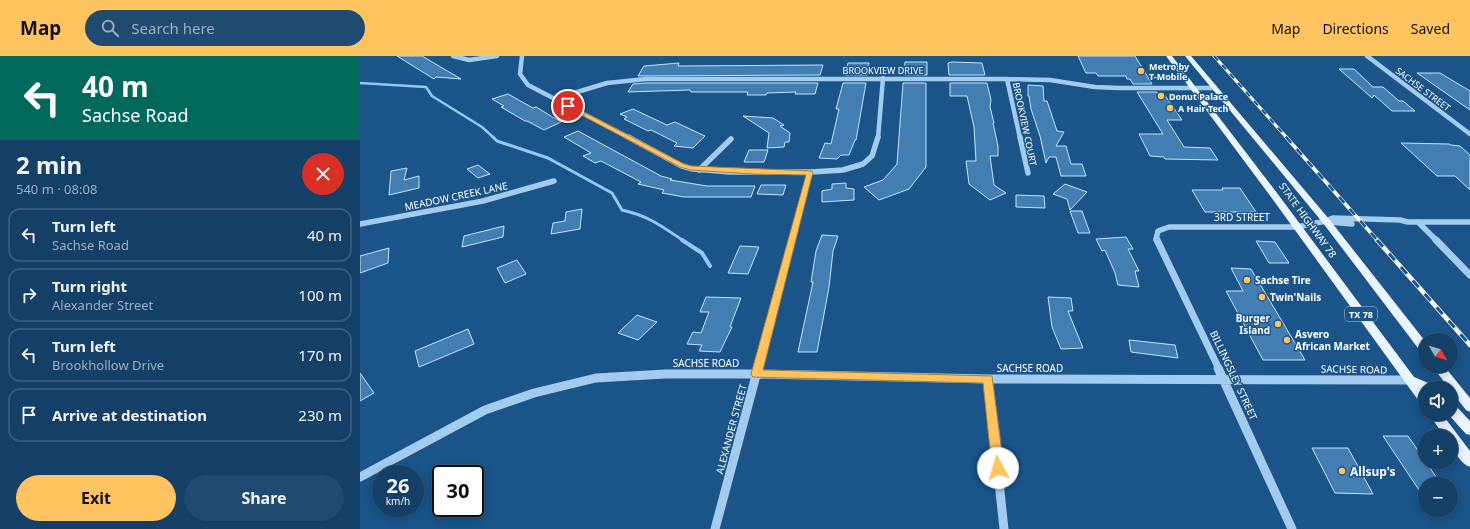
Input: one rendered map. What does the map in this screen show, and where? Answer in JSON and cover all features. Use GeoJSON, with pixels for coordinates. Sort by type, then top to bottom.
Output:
{"type":"FeatureCollection","features":[{"type":"Feature","properties":{"kind":"main road","name":"STATE HIGHWAY 78"},"geometry":{"type":"LineString","coordinates":[[1169,56],[1418,391]]}},
{"type":"Feature","properties":{"kind":"main road","name":"STATE HIGHWAY 78"},"geometry":{"type":"LineString","coordinates":[[1188,56],[1326,221],[1418,340]]}},
{"type":"Feature","properties":{"kind":"main road"},"geometry":{"type":"LineString","coordinates":[[1443,373],[1470,407]]}},
{"type":"Feature","properties":{"kind":"main road"},"geometry":{"type":"LineString","coordinates":[[1410,380],[1418,383]]}},
{"type":"Feature","properties":{"kind":"main road"},"geometry":{"type":"LineString","coordinates":[[1458,417],[1470,430]]}},
{"type":"Feature","properties":{"kind":"main road"},"geometry":{"type":"LineString","coordinates":[[1440,421],[1470,461]]}},
{"type":"Feature","properties":{"kind":"street"},"geometry":{"type":"LineString","coordinates":[[453,56],[459,60],[465,60],[497,56]]}},
{"type":"Feature","properties":{"kind":"street"},"geometry":{"type":"LineString","coordinates":[[522,56],[520,74],[528,84],[682,166],[699,170],[810,172],[847,169],[868,161],[877,147],[883,78]]}},
{"type":"Feature","properties":{"kind":"street","name":"SACHSE STREET"},"geometry":{"type":"LineString","coordinates":[[1366,56],[1470,134]]}},
{"type":"Feature","properties":{"kind":"street","name":"BROOKVIEW DRIVE"},"geometry":{"type":"LineString","coordinates":[[554,99],[607,83],[628,80],[883,78],[1007,79],[1050,80],[1095,87],[1118,88],[1215,88]]}},
{"type":"Feature","properties":{"kind":"street","name":"BROOKVIEW COURT"},"geometry":{"type":"LineString","coordinates":[[1007,79],[1028,174]]}},
{"type":"Feature","properties":{"kind":"street"},"geometry":{"type":"LineString","coordinates":[[1461,128],[1470,128]]}},
{"type":"Feature","properties":{"kind":"street"},"geometry":{"type":"LineString","coordinates":[[699,170],[731,139]]}},
{"type":"Feature","properties":{"kind":"street","name":"ALEXANDER STREET"},"geometry":{"type":"LineString","coordinates":[[715,529],[810,172]]}},
{"type":"Feature","properties":{"kind":"street","name":"MEADOW CREEK LANE"},"geometry":{"type":"LineString","coordinates":[[360,224],[502,196],[533,188],[554,180]]}},
{"type":"Feature","properties":{"kind":"street","name":"3RD STREET"},"geometry":{"type":"LineString","coordinates":[[1158,231],[1169,227],[1297,227],[1326,221],[1344,224],[1470,222]]}},
{"type":"Feature","properties":{"kind":"street"},"geometry":{"type":"LineString","coordinates":[[1418,222],[1470,275]]}},
{"type":"Feature","properties":{"kind":"street","name":"BILLINGSLEY STREET"},"geometry":{"type":"LineString","coordinates":[[1158,231],[1156,239],[1223,379],[1292,529]]}},
{"type":"Feature","properties":{"kind":"street","name":"SACHSE ROAD"},"geometry":{"type":"LineString","coordinates":[[360,477],[485,410],[534,393],[596,378],[665,374],[757,374],[988,379],[1410,380]]}},
{"type":"Feature","properties":{"kind":"street"},"geometry":{"type":"LineString","coordinates":[[988,379],[1004,529]]}},
{"type":"Feature","properties":{"kind":"building"},"geometry":{"type":"Polygon","coordinates":[[[397,56],[422,56],[461,79],[436,77],[434,79],[397,56]]]}},
{"type":"Feature","properties":{"kind":"building"},"geometry":{"type":"Polygon","coordinates":[[[1078,56],[1135,56],[1152,84],[1133,84],[1130,79],[1127,79],[1126,76],[1098,76],[1096,73],[1086,73],[1078,56]]]}},
{"type":"Feature","properties":{"kind":"building"},"geometry":{"type":"Polygon","coordinates":[[[905,62],[927,62],[927,75],[904,75],[905,62]]]}},
{"type":"Feature","properties":{"kind":"building"},"geometry":{"type":"Polygon","coordinates":[[[679,63],[678,66],[823,65],[820,75],[638,76],[644,66],[679,63]]]}},
{"type":"Feature","properties":{"kind":"building"},"geometry":{"type":"Polygon","coordinates":[[[848,63],[869,63],[867,75],[845,75],[848,63]]]}},
{"type":"Feature","properties":{"kind":"building"},"geometry":{"type":"Polygon","coordinates":[[[948,63],[982,63],[985,75],[949,75],[948,63]]]}},
{"type":"Feature","properties":{"kind":"building"},"geometry":{"type":"Polygon","coordinates":[[[1339,69],[1354,69],[1373,87],[1383,87],[1399,101],[1403,101],[1415,111],[1392,111],[1374,95],[1372,98],[1339,69]]]}},
{"type":"Feature","properties":{"kind":"building"},"geometry":{"type":"Polygon","coordinates":[[[1417,73],[1440,73],[1470,91],[1470,110],[1417,73]]]}},
{"type":"Feature","properties":{"kind":"building"},"geometry":{"type":"Polygon","coordinates":[[[818,83],[815,94],[795,94],[796,92],[747,95],[748,92],[691,92],[690,90],[628,92],[633,84],[818,83]]]}},
{"type":"Feature","properties":{"kind":"building"},"geometry":{"type":"Polygon","coordinates":[[[843,83],[866,83],[856,140],[849,155],[841,155],[837,159],[819,158],[825,143],[831,144],[839,109],[836,109],[843,83]]]}},
{"type":"Feature","properties":{"kind":"building"},"geometry":{"type":"Polygon","coordinates":[[[903,83],[926,83],[926,167],[909,189],[879,200],[864,187],[883,180],[897,164],[903,83]]]}},
{"type":"Feature","properties":{"kind":"building"},"geometry":{"type":"Polygon","coordinates":[[[950,83],[987,83],[998,146],[998,156],[990,156],[994,185],[1006,193],[990,200],[969,184],[966,161],[976,161],[974,127],[967,96],[950,96],[950,83]]]}},
{"type":"Feature","properties":{"kind":"building"},"geometry":{"type":"Polygon","coordinates":[[[1028,85],[1043,86],[1044,101],[1047,101],[1057,131],[1064,132],[1056,146],[1066,146],[1071,164],[1082,164],[1086,176],[1061,176],[1056,157],[1049,157],[1046,163],[1040,136],[1028,96],[1028,85]]]}},
{"type":"Feature","properties":{"kind":"building"},"geometry":{"type":"Polygon","coordinates":[[[1137,92],[1157,92],[1158,94],[1164,94],[1182,120],[1167,120],[1184,147],[1210,148],[1218,160],[1165,159],[1164,157],[1150,156],[1139,134],[1163,134],[1137,92]]]}},
{"type":"Feature","properties":{"kind":"building"},"geometry":{"type":"Polygon","coordinates":[[[508,94],[533,108],[536,107],[561,122],[544,130],[501,107],[504,106],[492,99],[508,94]]]}},
{"type":"Feature","properties":{"kind":"building"},"geometry":{"type":"Polygon","coordinates":[[[633,109],[667,125],[675,122],[705,136],[693,148],[674,146],[677,143],[624,119],[627,117],[620,114],[633,109]]]}},
{"type":"Feature","properties":{"kind":"building"},"geometry":{"type":"Polygon","coordinates":[[[743,116],[773,118],[784,125],[780,126],[790,133],[789,142],[785,142],[784,147],[767,148],[769,133],[743,116]]]}},
{"type":"Feature","properties":{"kind":"building"},"geometry":{"type":"Polygon","coordinates":[[[578,131],[661,176],[672,179],[670,180],[707,186],[755,186],[751,197],[684,197],[662,193],[664,190],[638,184],[641,182],[601,161],[595,163],[583,156],[591,153],[564,137],[578,131]]]}},
{"type":"Feature","properties":{"kind":"building"},"geometry":{"type":"Polygon","coordinates":[[[1401,143],[1449,144],[1460,146],[1470,155],[1470,190],[1455,176],[1437,176],[1401,143]]]}},
{"type":"Feature","properties":{"kind":"building"},"geometry":{"type":"Polygon","coordinates":[[[749,150],[768,150],[764,162],[744,162],[749,150]]]}},
{"type":"Feature","properties":{"kind":"building"},"geometry":{"type":"Polygon","coordinates":[[[478,165],[490,174],[478,178],[467,169],[478,165]]]}},
{"type":"Feature","properties":{"kind":"building"},"geometry":{"type":"Polygon","coordinates":[[[407,168],[404,180],[419,176],[419,188],[389,195],[391,171],[407,168]]]}},
{"type":"Feature","properties":{"kind":"building"},"geometry":{"type":"Polygon","coordinates":[[[846,183],[846,188],[854,189],[854,200],[822,202],[822,191],[832,189],[832,184],[846,183]]]}},
{"type":"Feature","properties":{"kind":"building"},"geometry":{"type":"Polygon","coordinates":[[[1065,184],[1087,192],[1070,210],[1067,199],[1053,194],[1065,184]]]}},
{"type":"Feature","properties":{"kind":"building"},"geometry":{"type":"Polygon","coordinates":[[[761,185],[786,185],[783,195],[757,194],[761,185]]]}},
{"type":"Feature","properties":{"kind":"building"},"geometry":{"type":"Polygon","coordinates":[[[1222,188],[1240,188],[1256,212],[1205,212],[1192,190],[1223,190],[1222,188]]]}},
{"type":"Feature","properties":{"kind":"building"},"geometry":{"type":"Polygon","coordinates":[[[1016,195],[1044,196],[1045,208],[1016,207],[1016,195]]]}},
{"type":"Feature","properties":{"kind":"building"},"geometry":{"type":"Polygon","coordinates":[[[582,209],[580,229],[551,234],[553,223],[565,221],[566,212],[582,209]]]}},
{"type":"Feature","properties":{"kind":"building"},"geometry":{"type":"Polygon","coordinates":[[[1070,211],[1082,211],[1090,233],[1078,233],[1070,211]]]}},
{"type":"Feature","properties":{"kind":"building"},"geometry":{"type":"Polygon","coordinates":[[[504,226],[503,237],[462,247],[464,236],[504,226]]]}},
{"type":"Feature","properties":{"kind":"building"},"geometry":{"type":"Polygon","coordinates":[[[822,235],[838,236],[833,251],[829,287],[817,352],[798,352],[813,282],[811,282],[816,251],[822,235]]]}},
{"type":"Feature","properties":{"kind":"building"},"geometry":{"type":"Polygon","coordinates":[[[1126,237],[1133,249],[1128,249],[1139,271],[1135,271],[1139,287],[1118,285],[1115,273],[1105,250],[1102,251],[1096,239],[1126,237]]]}},
{"type":"Feature","properties":{"kind":"building"},"geometry":{"type":"Polygon","coordinates":[[[1256,241],[1275,242],[1289,263],[1269,263],[1256,241]]]}},
{"type":"Feature","properties":{"kind":"building"},"geometry":{"type":"Polygon","coordinates":[[[740,246],[759,247],[748,274],[728,273],[740,246]]]}},
{"type":"Feature","properties":{"kind":"building"},"geometry":{"type":"Polygon","coordinates":[[[389,248],[388,263],[360,273],[360,256],[389,248]]]}},
{"type":"Feature","properties":{"kind":"building"},"geometry":{"type":"Polygon","coordinates":[[[517,260],[526,274],[505,283],[497,268],[517,260]]]}},
{"type":"Feature","properties":{"kind":"building"},"geometry":{"type":"Polygon","coordinates":[[[1231,268],[1251,269],[1305,360],[1263,360],[1226,291],[1243,291],[1231,268]]]}},
{"type":"Feature","properties":{"kind":"building"},"geometry":{"type":"Polygon","coordinates":[[[706,297],[741,298],[730,327],[732,327],[720,352],[699,351],[702,345],[687,344],[693,332],[701,333],[709,312],[700,312],[706,297]]]}},
{"type":"Feature","properties":{"kind":"building"},"geometry":{"type":"Polygon","coordinates":[[[1048,297],[1071,298],[1073,311],[1068,311],[1083,348],[1061,349],[1052,327],[1048,297]]]}},
{"type":"Feature","properties":{"kind":"building"},"geometry":{"type":"Polygon","coordinates":[[[637,315],[657,322],[638,340],[618,333],[637,315]]]}},
{"type":"Feature","properties":{"kind":"building"},"geometry":{"type":"Polygon","coordinates":[[[468,329],[474,344],[419,367],[415,351],[468,329]]]}},
{"type":"Feature","properties":{"kind":"building"},"geometry":{"type":"Polygon","coordinates":[[[1129,340],[1175,345],[1178,358],[1131,352],[1129,340]]]}},
{"type":"Feature","properties":{"kind":"building"},"geometry":{"type":"Polygon","coordinates":[[[360,373],[374,393],[360,401],[360,373]]]}},
{"type":"Feature","properties":{"kind":"building"},"geometry":{"type":"Polygon","coordinates":[[[1383,436],[1408,436],[1418,451],[1418,469],[1431,469],[1436,477],[1418,477],[1418,488],[1383,436]]]}},
{"type":"Feature","properties":{"kind":"building","name":"Allsup's"},"geometry":{"type":"Polygon","coordinates":[[[1312,448],[1348,448],[1373,494],[1335,493],[1312,448]]]}},
{"type":"Feature","properties":{"kind":"waterway"},"geometry":{"type":"LineString","coordinates":[[360,83],[426,87],[432,96],[482,127],[494,138]]}},
{"type":"Feature","properties":{"kind":"waterway"},"geometry":{"type":"LineString","coordinates":[[494,138],[497,141],[548,158],[612,193],[622,210],[647,218],[684,241]]}},
{"type":"Feature","properties":{"kind":"waterway"},"geometry":{"type":"LineString","coordinates":[[682,240],[702,253],[710,266]]}},
{"type":"Feature","properties":{"kind":"railway"},"geometry":{"type":"LineString","coordinates":[[1214,56],[1287,138]]}},
{"type":"Feature","properties":{"kind":"railway"},"geometry":{"type":"LineString","coordinates":[[1286,137],[1378,241]]}},
{"type":"Feature","properties":{"kind":"railway"},"geometry":{"type":"LineString","coordinates":[[1377,240],[1470,345]]}},
{"type":"Feature","properties":{"kind":"place","name":"Metro by T-Mobile"},"geometry":{"type":"Point","coordinates":[1141,71]}},
{"type":"Feature","properties":{"kind":"place","name":"Donut Palace"},"geometry":{"type":"Point","coordinates":[1161,96]}},
{"type":"Feature","properties":{"kind":"place","name":"A Hair Tech"},"geometry":{"type":"Point","coordinates":[1170,108]}},
{"type":"Feature","properties":{"kind":"place","name":"Sachse Tire"},"geometry":{"type":"Point","coordinates":[1247,280]}},
{"type":"Feature","properties":{"kind":"place","name":"Twin'Nails"},"geometry":{"type":"Point","coordinates":[1262,297]}},
{"type":"Feature","properties":{"kind":"place","name":"Burger Island"},"geometry":{"type":"Point","coordinates":[1278,324]}},
{"type":"Feature","properties":{"kind":"place","name":"Asvero African Market"},"geometry":{"type":"Point","coordinates":[1287,340]}},
{"type":"Feature","properties":{"kind":"place","name":"Allsup's"},"geometry":{"type":"Point","coordinates":[1342,471]}},
{"type":"Feature","properties":{"kind":"route"},"geometry":{"type":"LineString","coordinates":[[568,106],[682,166],[699,170],[810,172],[757,374],[988,379],[998,468]]}}]}
